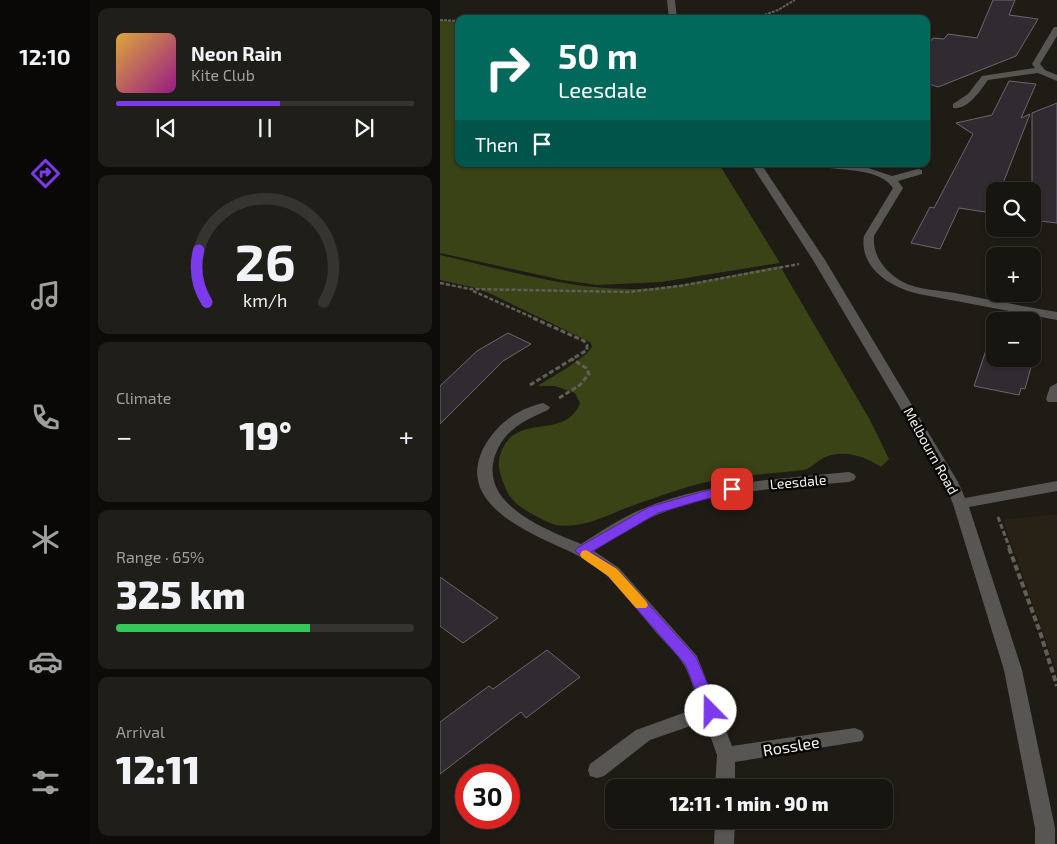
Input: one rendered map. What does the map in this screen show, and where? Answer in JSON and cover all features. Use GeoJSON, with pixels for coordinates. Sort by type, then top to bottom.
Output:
{"type":"FeatureCollection","features":[{"type":"Feature","properties":{"kind":"street"},"geometry":{"type":"LineString","coordinates":[[671,0],[673,15]]}},
{"type":"Feature","properties":{"kind":"street"},"geometry":{"type":"LineString","coordinates":[[1039,70],[1037,61],[1057,29]]}},
{"type":"Feature","properties":{"kind":"street"},"geometry":{"type":"LineString","coordinates":[[956,106],[971,96],[985,78],[1039,70],[1057,78]]}},
{"type":"Feature","properties":{"kind":"street","name":"Melbourn Road"},"geometry":{"type":"LineString","coordinates":[[758,167],[819,260],[948,475],[960,504],[1013,670],[1048,839]]}},
{"type":"Feature","properties":{"kind":"street"},"geometry":{"type":"LineString","coordinates":[[841,167],[872,172],[892,179],[918,172]]}},
{"type":"Feature","properties":{"kind":"street"},"geometry":{"type":"LineString","coordinates":[[892,179],[898,188],[868,236],[866,244],[868,252],[888,276],[898,284],[921,291],[1057,316]]}},
{"type":"Feature","properties":{"kind":"street"},"geometry":{"type":"LineString","coordinates":[[543,407],[509,424],[494,441],[483,469],[492,496],[503,509],[515,518],[543,535],[582,551],[613,572],[691,661],[726,755],[726,779]]}},
{"type":"Feature","properties":{"kind":"street","name":"Leesdale"},"geometry":{"type":"LineString","coordinates":[[582,551],[653,510],[701,496],[748,486],[849,477]]}},
{"type":"Feature","properties":{"kind":"street"},"geometry":{"type":"LineString","coordinates":[[960,504],[1057,486]]}},
{"type":"Feature","properties":{"kind":"street"},"geometry":{"type":"LineString","coordinates":[[597,770],[643,735],[711,711]]}},
{"type":"Feature","properties":{"kind":"street","name":"Rosslee"},"geometry":{"type":"LineString","coordinates":[[726,755],[856,736]]}},
{"type":"Feature","properties":{"kind":"street"},"geometry":{"type":"LineString","coordinates":[[724,844],[725,829]]}},
{"type":"Feature","properties":{"kind":"path"},"geometry":{"type":"LineString","coordinates":[[764,15],[778,10],[794,0]]}},
{"type":"Feature","properties":{"kind":"path"},"geometry":{"type":"LineString","coordinates":[[440,20],[455,22]]}},
{"type":"Feature","properties":{"kind":"path"},"geometry":{"type":"LineString","coordinates":[[440,283],[470,289],[629,292],[680,286],[819,260]]}},
{"type":"Feature","properties":{"kind":"path"},"geometry":{"type":"LineString","coordinates":[[470,289],[587,345],[586,350],[530,385]]}},
{"type":"Feature","properties":{"kind":"path"},"geometry":{"type":"LineString","coordinates":[[543,407],[572,391],[586,379],[589,374],[586,368],[572,359]]}},
{"type":"Feature","properties":{"kind":"path"},"geometry":{"type":"LineString","coordinates":[[996,512],[1040,632],[1057,686]]}},
{"type":"Feature","properties":{"kind":"shaded area"},"geometry":{"type":"Polygon","coordinates":[[[1057,514],[1057,672],[1003,520],[1057,514]]]}},
{"type":"Feature","properties":{"kind":"green space"},"geometry":{"type":"Polygon","coordinates":[[[440,20],[455,22],[455,167],[721,167],[780,263],[661,282],[597,285],[562,280],[440,253],[440,20]]]}},
{"type":"Feature","properties":{"kind":"green space"},"geometry":{"type":"Polygon","coordinates":[[[440,255],[559,282],[582,286],[630,289],[667,287],[780,266],[870,420],[889,459],[881,467],[869,460],[849,454],[835,454],[825,457],[804,470],[740,476],[702,483],[583,524],[565,526],[547,522],[522,508],[509,495],[502,480],[500,455],[507,441],[516,433],[552,425],[573,415],[580,403],[575,393],[555,386],[538,386],[584,356],[592,346],[590,342],[491,294],[476,288],[440,280],[440,255]]]}},
{"type":"Feature","properties":{"kind":"building"},"geometry":{"type":"Polygon","coordinates":[[[993,0],[1015,0],[1009,15],[1038,19],[1016,56],[938,87],[930,84],[930,42],[933,38],[944,39],[948,34],[977,38],[993,0]]]}},
{"type":"Feature","properties":{"kind":"building"},"geometry":{"type":"Polygon","coordinates":[[[1009,81],[1036,84],[1021,118],[1030,114],[1004,182],[986,182],[986,212],[959,208],[940,249],[911,243],[930,207],[934,208],[973,134],[956,123],[992,115],[1009,81]]]}},
{"type":"Feature","properties":{"kind":"building"},"geometry":{"type":"Polygon","coordinates":[[[1057,103],[1057,223],[1041,221],[1041,182],[1032,182],[1032,113],[1057,103]]]}},
{"type":"Feature","properties":{"kind":"building"},"geometry":{"type":"Polygon","coordinates":[[[508,333],[531,344],[503,361],[440,424],[440,386],[477,351],[508,333]]]}},
{"type":"Feature","properties":{"kind":"building"},"geometry":{"type":"Polygon","coordinates":[[[986,350],[986,367],[1031,367],[1025,389],[1021,388],[1019,395],[974,386],[986,350]]]}},
{"type":"Feature","properties":{"kind":"building"},"geometry":{"type":"Polygon","coordinates":[[[440,577],[498,618],[463,643],[440,626],[440,577]]]}},
{"type":"Feature","properties":{"kind":"building"},"geometry":{"type":"Polygon","coordinates":[[[547,650],[580,677],[526,718],[521,712],[440,774],[440,722],[489,686],[493,689],[547,650]]]}},
{"type":"Feature","properties":{"kind":"slow traffic"},"geometry":{"type":"LineString","coordinates":[[586,555],[613,572],[641,605]]}},
{"type":"Feature","properties":{"kind":"route"},"geometry":{"type":"LineString","coordinates":[[711,711],[691,661],[613,572],[582,551],[653,510],[732,489]]}}]}
